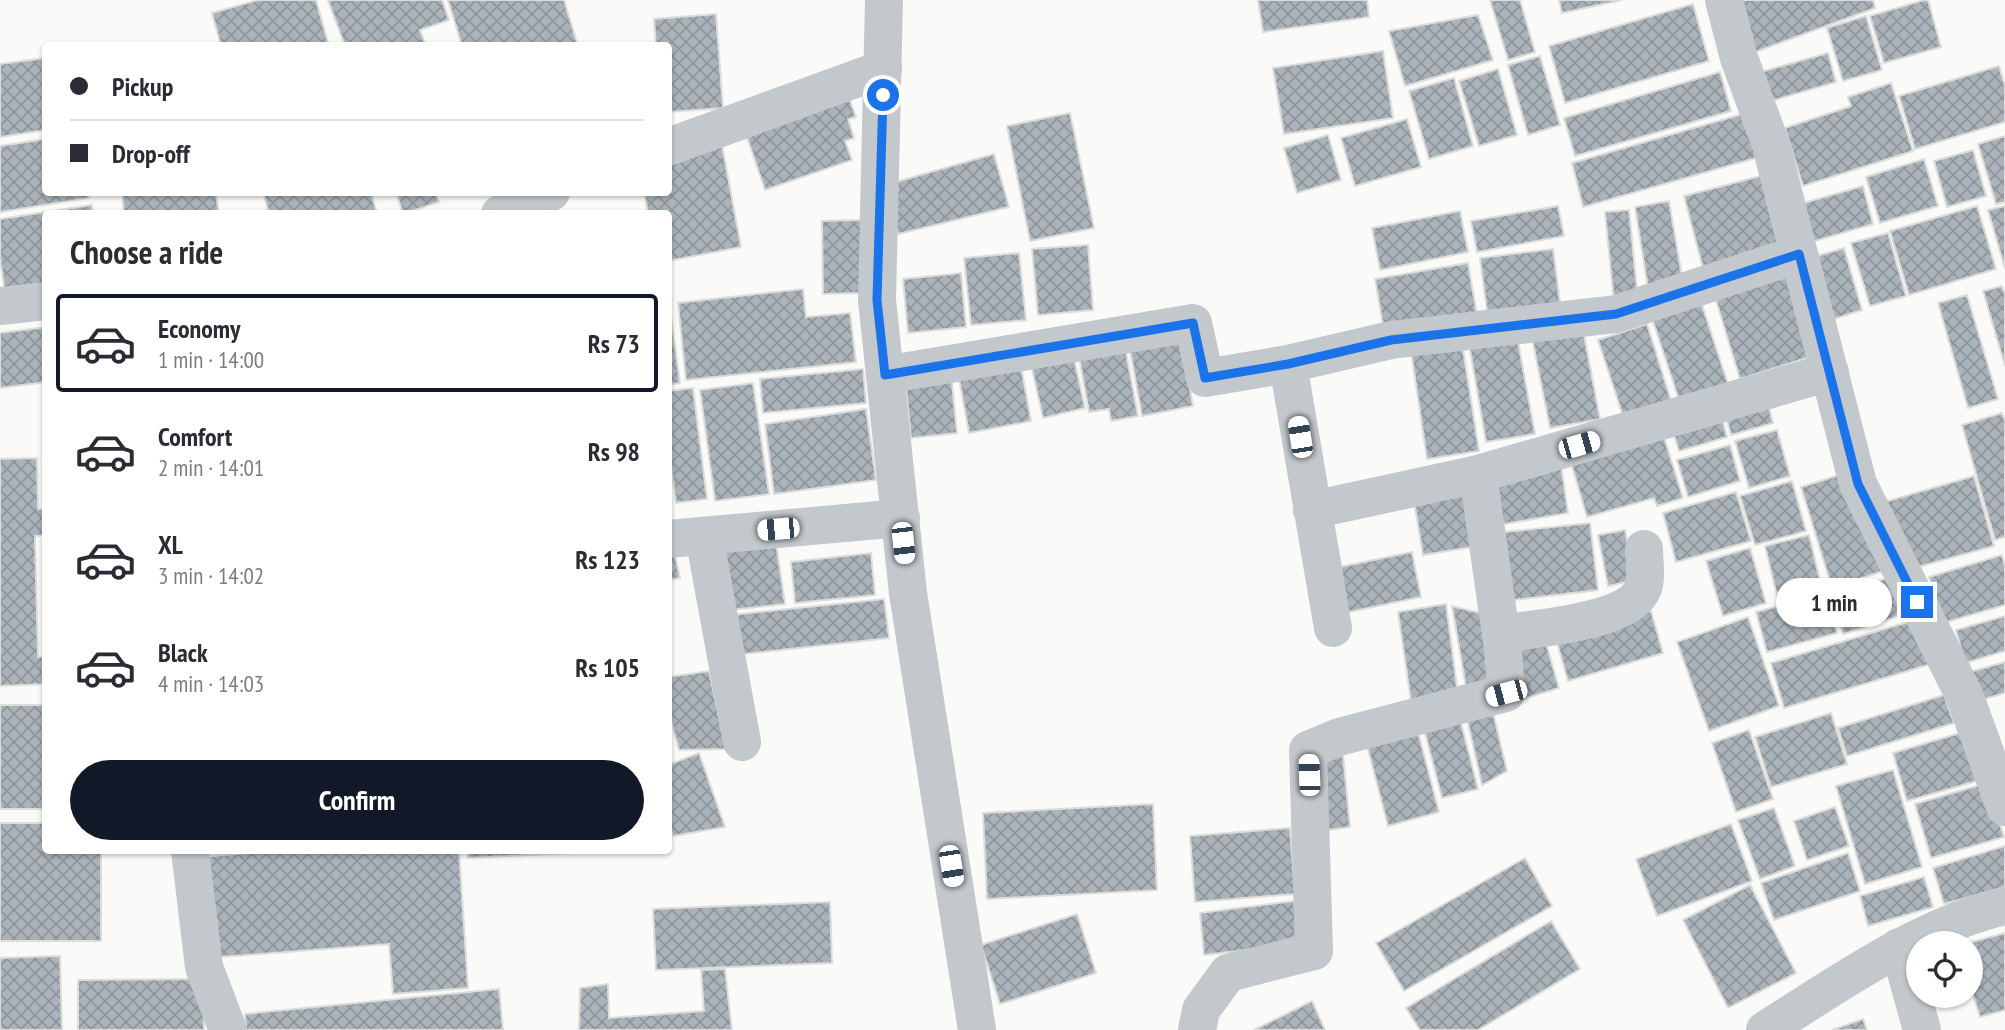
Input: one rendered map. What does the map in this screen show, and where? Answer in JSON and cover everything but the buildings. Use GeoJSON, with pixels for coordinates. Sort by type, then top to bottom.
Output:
{"type":"FeatureCollection","features":[{"type":"Feature","properties":{"kind":"street"},"geometry":{"type":"LineString","coordinates":[[884,0],[877,300],[908,593],[978,1030]]}},
{"type":"Feature","properties":{"kind":"street"},"geometry":{"type":"LineString","coordinates":[[1724,0],[1739,58],[1771,145],[1858,484],[1965,697],[2005,807]]}},
{"type":"Feature","properties":{"kind":"street"},"geometry":{"type":"LineString","coordinates":[[672,146],[883,69]]}},
{"type":"Feature","properties":{"kind":"street"},"geometry":{"type":"LineString","coordinates":[[509,210],[542,196]]}},
{"type":"Feature","properties":{"kind":"street"},"geometry":{"type":"LineString","coordinates":[[885,375],[1193,323],[1205,378],[1288,364],[1391,340],[1616,314],[1799,254]]}},
{"type":"Feature","properties":{"kind":"street"},"geometry":{"type":"LineString","coordinates":[[0,306],[42,301]]}},
{"type":"Feature","properties":{"kind":"street"},"geometry":{"type":"LineString","coordinates":[[1288,364],[1333,628]]}},
{"type":"Feature","properties":{"kind":"street"},"geometry":{"type":"LineString","coordinates":[[1312,510],[1478,474],[1830,372]]}},
{"type":"Feature","properties":{"kind":"street"},"geometry":{"type":"LineString","coordinates":[[1197,1030],[1202,1010],[1228,973],[1314,951],[1308,750],[1339,737],[1506,693],[1501,634],[1478,474]]}},
{"type":"Feature","properties":{"kind":"street"},"geometry":{"type":"LineString","coordinates":[[742,742],[686,537],[901,518]]}},
{"type":"Feature","properties":{"kind":"street"},"geometry":{"type":"LineString","coordinates":[[1501,634],[1605,617],[1633,603],[1643,587],[1644,549]]}},
{"type":"Feature","properties":{"kind":"street"},"geometry":{"type":"LineString","coordinates":[[190,854],[204,967],[228,1030]]}},
{"type":"Feature","properties":{"kind":"street"},"geometry":{"type":"LineString","coordinates":[[1765,1030],[1899,947],[1985,910],[2005,905]]}},
{"type":"Feature","properties":{"kind":"street"},"geometry":{"type":"LineString","coordinates":[[1899,947],[1922,1030]]}},
{"type":"Feature","properties":{"kind":"route"},"geometry":{"type":"LineString","coordinates":[[883,95],[877,300],[885,375],[1193,323],[1205,378],[1288,364],[1391,340],[1616,314],[1799,254],[1858,484],[1917,602]]}}]}
